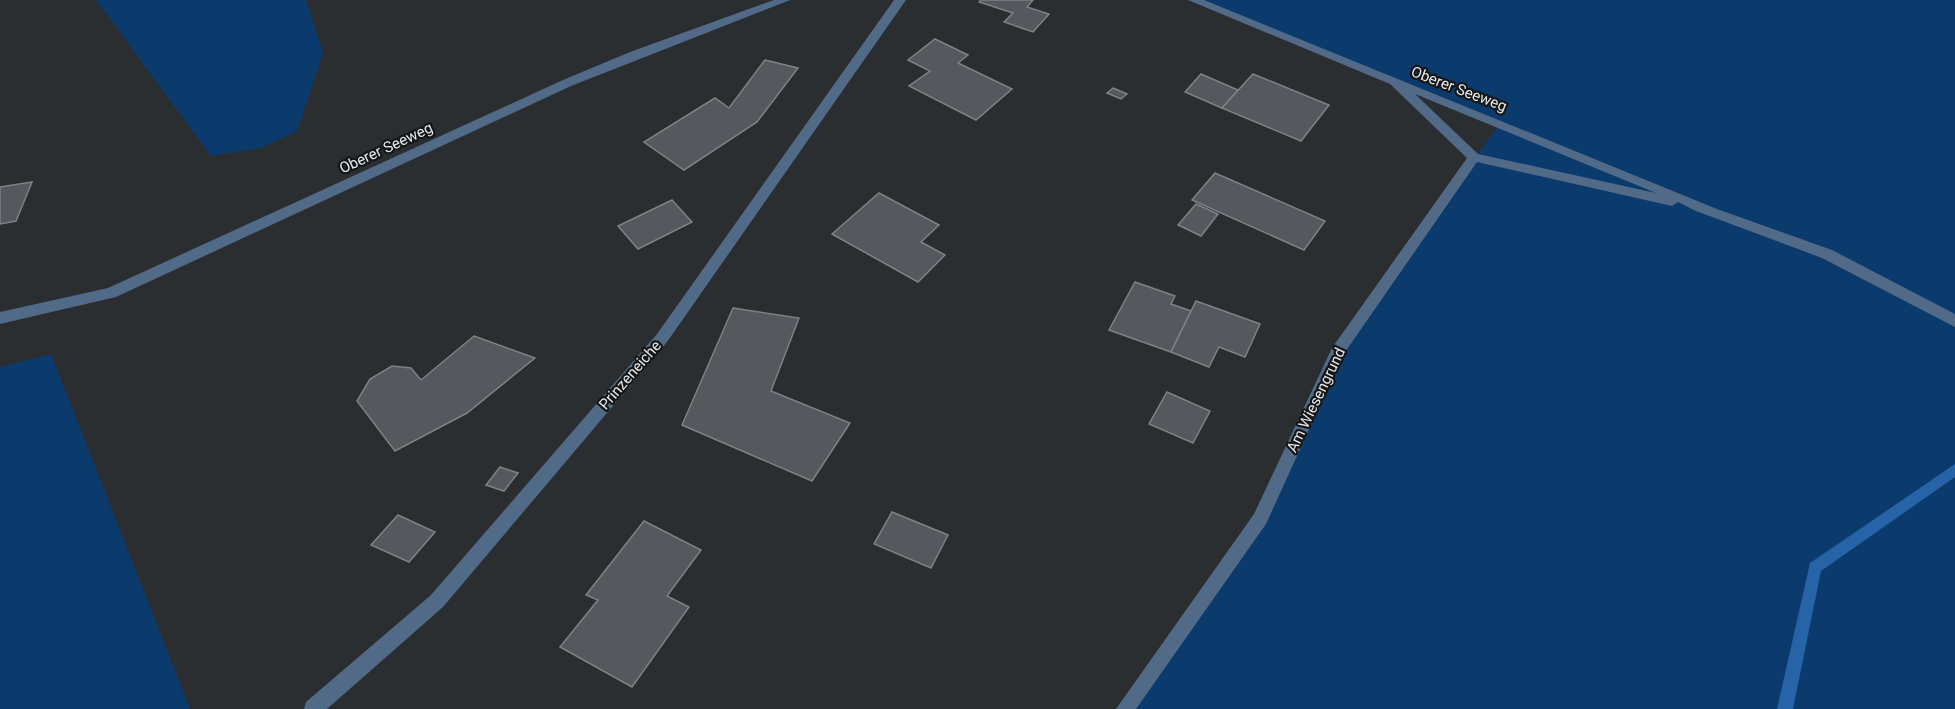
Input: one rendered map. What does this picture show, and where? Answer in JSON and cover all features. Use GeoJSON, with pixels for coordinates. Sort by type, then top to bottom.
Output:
{"type":"FeatureCollection","features":[{"type":"Feature","properties":{"kind":"street","name":"Oberer Seeweg"},"geometry":{"type":"LineString","coordinates":[[0,318],[111,293],[567,83],[634,55],[784,0]]}},
{"type":"Feature","properties":{"kind":"street","name":"Prinzeneiche"},"geometry":{"type":"LineString","coordinates":[[313,709],[436,601],[662,338],[900,0]]}},
{"type":"Feature","properties":{"kind":"street","name":"Oberer Seeweg"},"geometry":{"type":"LineString","coordinates":[[1194,0],[1500,122],[1711,210]]}},
{"type":"Feature","properties":{"kind":"street"},"geometry":{"type":"LineString","coordinates":[[1395,82],[1474,157],[1711,210],[1827,254],[1955,321]]}},
{"type":"Feature","properties":{"kind":"street","name":"Am Wiesengrund"},"geometry":{"type":"LineString","coordinates":[[1125,709],[1260,519],[1337,352],[1474,157]]}},
{"type":"Feature","properties":{"kind":"shaded area"},"geometry":{"type":"Polygon","coordinates":[[[96,0],[306,0],[323,53],[297,131],[261,148],[211,156],[96,0]]]}},
{"type":"Feature","properties":{"kind":"shaded area"},"geometry":{"type":"Polygon","coordinates":[[[1194,0],[1955,0],[1955,709],[1125,709],[1260,519],[1337,352],[1500,123],[1194,0]]]}},
{"type":"Feature","properties":{"kind":"shaded area"},"geometry":{"type":"Polygon","coordinates":[[[51,354],[190,709],[0,709],[0,367],[51,354]]]}},
{"type":"Feature","properties":{"kind":"building"},"geometry":{"type":"Polygon","coordinates":[[[981,0],[1033,0],[1027,7],[1049,14],[1033,32],[1004,22],[1013,13],[979,2],[981,0]]]}},
{"type":"Feature","properties":{"kind":"building"},"geometry":{"type":"Polygon","coordinates":[[[935,39],[968,55],[958,63],[1012,89],[976,120],[909,86],[930,71],[908,60],[935,39]]]}},
{"type":"Feature","properties":{"kind":"building"},"geometry":{"type":"Polygon","coordinates":[[[765,60],[798,68],[757,122],[684,170],[644,142],[715,98],[729,108],[765,60]]]}},
{"type":"Feature","properties":{"kind":"building"},"geometry":{"type":"Polygon","coordinates":[[[1201,74],[1238,90],[1222,108],[1185,92],[1201,74]]]}},
{"type":"Feature","properties":{"kind":"building"},"geometry":{"type":"Polygon","coordinates":[[[1253,74],[1329,105],[1301,141],[1222,108],[1253,74]]]}},
{"type":"Feature","properties":{"kind":"building"},"geometry":{"type":"Polygon","coordinates":[[[1113,88],[1127,94],[1121,99],[1107,93],[1113,88]]]}},
{"type":"Feature","properties":{"kind":"building"},"geometry":{"type":"Polygon","coordinates":[[[1215,173],[1325,221],[1304,250],[1192,200],[1215,173]]]}},
{"type":"Feature","properties":{"kind":"building"},"geometry":{"type":"Polygon","coordinates":[[[32,182],[16,221],[0,224],[0,187],[32,182]]]}},
{"type":"Feature","properties":{"kind":"building"},"geometry":{"type":"Polygon","coordinates":[[[879,193],[939,225],[921,242],[945,255],[918,282],[832,234],[879,193]]]}},
{"type":"Feature","properties":{"kind":"building"},"geometry":{"type":"Polygon","coordinates":[[[672,200],[692,222],[638,249],[618,226],[672,200]]]}},
{"type":"Feature","properties":{"kind":"building"},"geometry":{"type":"Polygon","coordinates":[[[1196,204],[1218,214],[1201,236],[1178,225],[1196,204]]]}},
{"type":"Feature","properties":{"kind":"building"},"geometry":{"type":"Polygon","coordinates":[[[1135,282],[1175,296],[1171,304],[1191,311],[1171,352],[1109,330],[1135,282]]]}},
{"type":"Feature","properties":{"kind":"building"},"geometry":{"type":"Polygon","coordinates":[[[1196,301],[1260,324],[1245,357],[1219,347],[1209,367],[1171,352],[1196,301]]]}},
{"type":"Feature","properties":{"kind":"building"},"geometry":{"type":"Polygon","coordinates":[[[733,308],[799,318],[771,391],[850,423],[812,481],[682,425],[733,308]]]}},
{"type":"Feature","properties":{"kind":"building"},"geometry":{"type":"Polygon","coordinates":[[[474,336],[535,358],[467,413],[395,451],[357,401],[370,379],[392,366],[411,368],[421,380],[474,336]]]}},
{"type":"Feature","properties":{"kind":"building"},"geometry":{"type":"Polygon","coordinates":[[[1167,392],[1210,411],[1193,443],[1149,424],[1167,392]]]}},
{"type":"Feature","properties":{"kind":"building"},"geometry":{"type":"Polygon","coordinates":[[[500,467],[518,473],[504,491],[486,485],[500,467]]]}},
{"type":"Feature","properties":{"kind":"building"},"geometry":{"type":"Polygon","coordinates":[[[892,512],[948,535],[931,568],[874,544],[892,512]]]}},
{"type":"Feature","properties":{"kind":"building"},"geometry":{"type":"Polygon","coordinates":[[[398,515],[435,532],[409,562],[371,545],[398,515]]]}},
{"type":"Feature","properties":{"kind":"building"},"geometry":{"type":"Polygon","coordinates":[[[644,521],[701,550],[667,596],[689,607],[632,687],[560,647],[598,600],[586,595],[644,521]]]}},
{"type":"Feature","properties":{"kind":"waterway"},"geometry":{"type":"LineString","coordinates":[[1785,709],[1815,567],[1955,470]]}}]}
